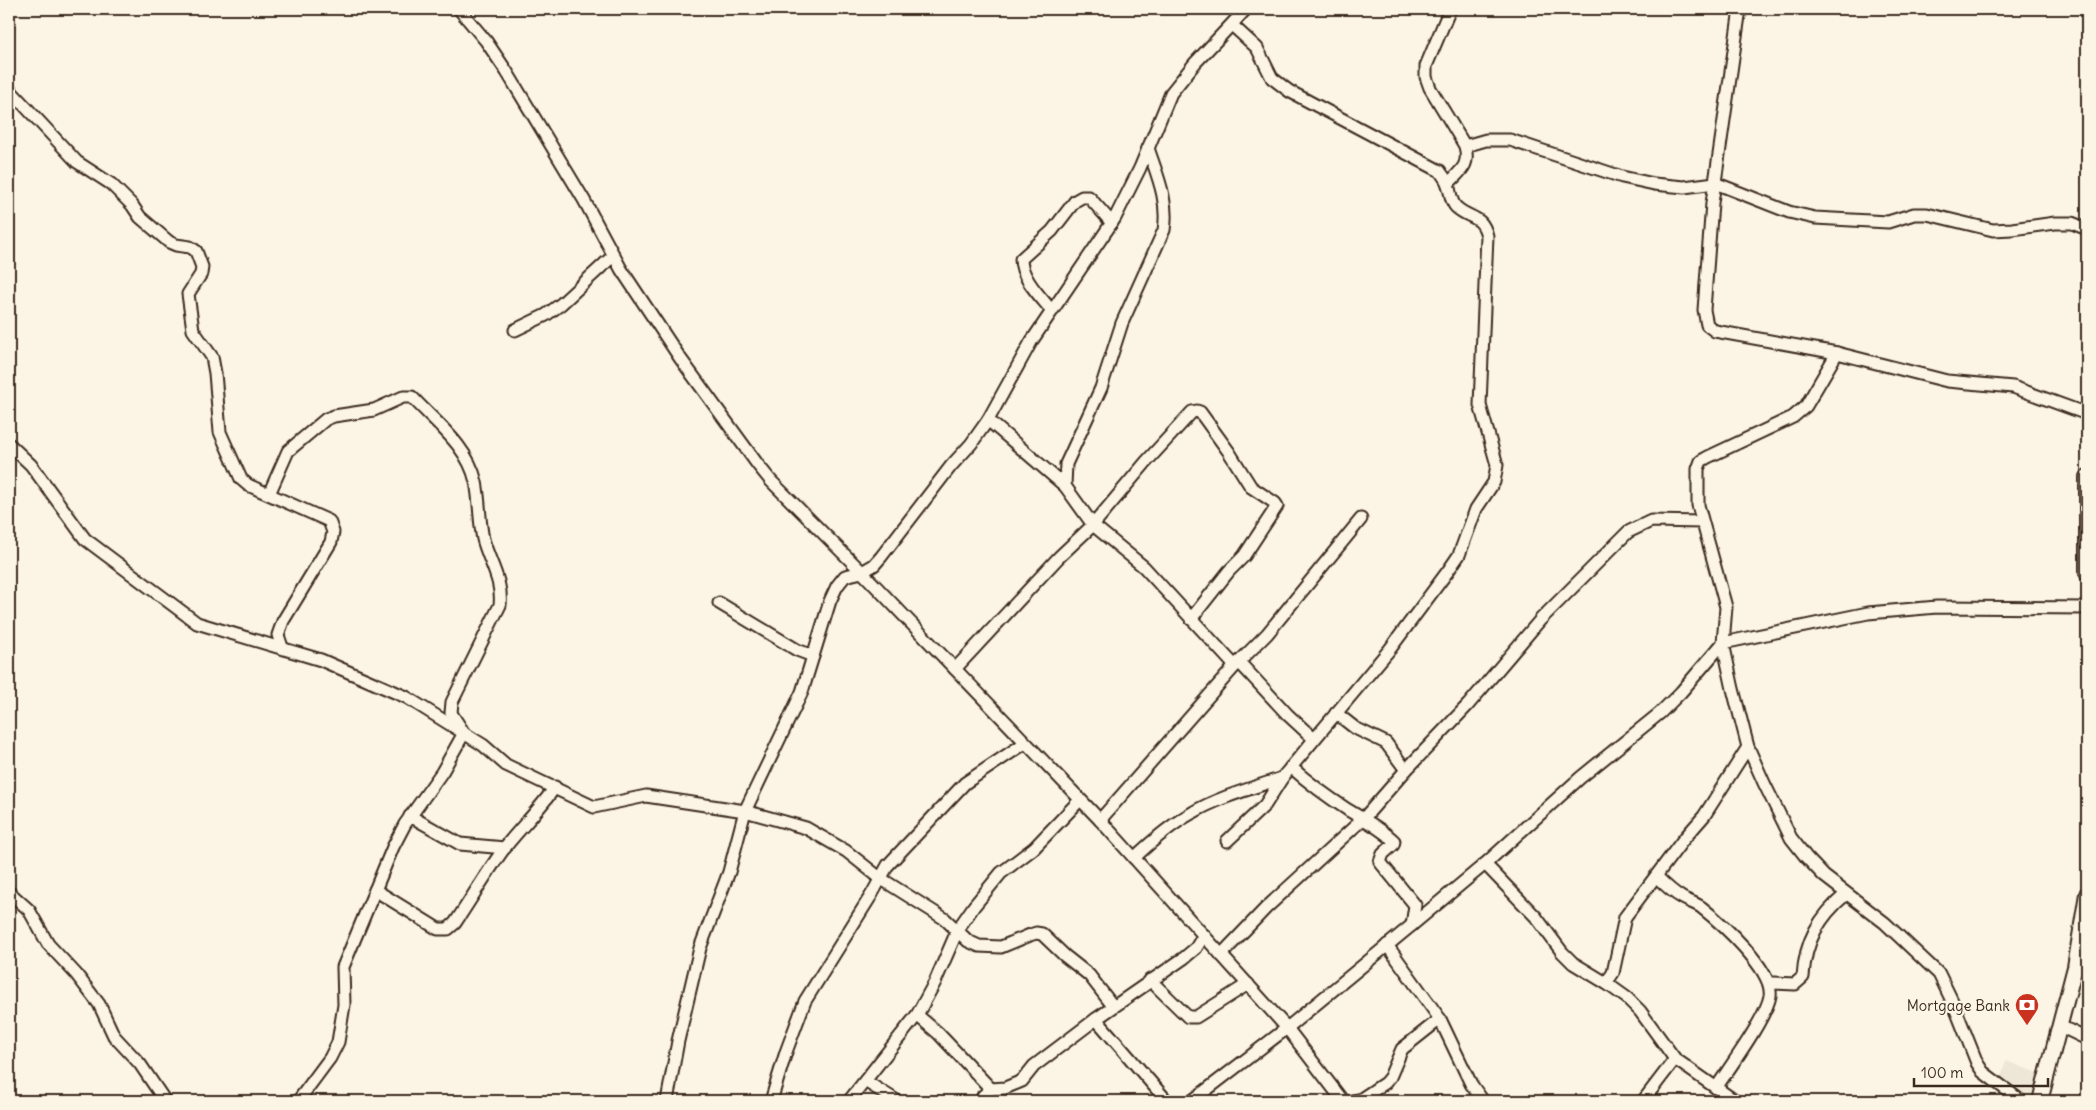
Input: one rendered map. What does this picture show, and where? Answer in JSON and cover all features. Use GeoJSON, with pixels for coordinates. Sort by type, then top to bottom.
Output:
{"type":"FeatureCollection","features":[{"type":"Feature","properties":{"kind":"main road"},"geometry":{"type":"LineString","coordinates":[[2087,477],[2087,573]]}},
{"type":"Feature","properties":{"kind":"main road"},"geometry":{"type":"LineString","coordinates":[[2040,1101],[2075,967],[2087,894]]}},
{"type":"Feature","properties":{"kind":"street"},"geometry":{"type":"LineString","coordinates":[[459,9],[486,41],[507,72],[584,200],[613,256],[680,358],[758,465],[771,481],[862,572],[1100,820],[1287,1028],[1343,1101]]}},
{"type":"Feature","properties":{"kind":"street"},"geometry":{"type":"LineString","coordinates":[[667,1101],[678,1041],[700,948],[729,872],[745,811],[795,711],[837,586],[845,576],[862,572],[874,565],[951,466],[971,444],[988,420],[1023,357],[1112,223],[1140,168],[1165,105],[1176,86],[1246,9]]}},
{"type":"Feature","properties":{"kind":"street"},"geometry":{"type":"LineString","coordinates":[[1448,184],[1466,165],[1467,154],[1465,146],[1430,88],[1426,77],[1426,66],[1450,9]]}},
{"type":"Feature","properties":{"kind":"street"},"geometry":{"type":"LineString","coordinates":[[1740,9],[1715,183],[1704,310],[1707,324],[1715,331],[1837,353],[1947,380],[2013,387],[2087,414]]}},
{"type":"Feature","properties":{"kind":"street"},"geometry":{"type":"LineString","coordinates":[[1227,841],[1265,805],[1282,778],[1390,649],[1448,572],[1459,555],[1476,509],[1494,482],[1496,473],[1495,454],[1480,405],[1487,236],[1485,226],[1480,220],[1456,207],[1448,184],[1440,171],[1289,91],[1272,78],[1256,48],[1232,25]]}},
{"type":"Feature","properties":{"kind":"street"},"geometry":{"type":"LineString","coordinates":[[9,89],[77,162],[110,184],[154,230],[169,242],[196,250],[202,267],[201,274],[188,294],[193,330],[212,357],[220,432],[241,479],[248,485],[329,521],[333,532],[331,542],[281,626],[278,635],[282,647]]}},
{"type":"Feature","properties":{"kind":"street"},"geometry":{"type":"LineString","coordinates":[[1465,146],[1486,140],[1510,140],[1622,177],[1654,184],[1684,187],[1715,183],[1789,212],[1815,218],[1888,222],[1914,214],[1927,214],[1993,230],[2012,230],[2056,223],[2072,223],[2087,229]]}},
{"type":"Feature","properties":{"kind":"street"},"geometry":{"type":"LineString","coordinates":[[1065,486],[1065,471],[1070,455],[1101,388],[1122,323],[1164,230],[1165,206],[1148,148]]}},
{"type":"Feature","properties":{"kind":"street"},"geometry":{"type":"LineString","coordinates":[[1140,168],[1155,168]]}},
{"type":"Feature","properties":{"kind":"street"},"geometry":{"type":"LineString","coordinates":[[1052,312],[1025,276],[1021,267],[1021,259],[1052,230],[1075,201],[1082,197],[1089,197],[1112,223]]}},
{"type":"Feature","properties":{"kind":"street"},"geometry":{"type":"LineString","coordinates":[[515,330],[546,315],[561,304],[613,256]]}},
{"type":"Feature","properties":{"kind":"street"},"geometry":{"type":"LineString","coordinates":[[1837,353],[1806,406],[1792,417],[1701,461],[1698,469],[1698,505],[1726,607],[1723,643],[1748,747],[1791,838],[1818,870],[1885,923],[1939,974],[1977,1063],[1993,1081],[2021,1101]]}},
{"type":"Feature","properties":{"kind":"street"},"geometry":{"type":"LineString","coordinates":[[269,494],[288,451],[326,419],[374,410],[403,397],[412,398],[459,446],[476,481],[484,540],[500,585],[501,595],[500,605],[452,702],[451,713],[464,733]]}},
{"type":"Feature","properties":{"kind":"street"},"geometry":{"type":"LineString","coordinates":[[955,670],[1053,564],[1093,525],[1146,462],[1196,410],[1200,412],[1229,452],[1251,487],[1276,503],[1277,506],[1244,556],[1229,571],[1191,619]]}},
{"type":"Feature","properties":{"kind":"street"},"geometry":{"type":"LineString","coordinates":[[988,420],[1065,486],[1093,525],[1144,567],[1191,619],[1314,739]]}},
{"type":"Feature","properties":{"kind":"street"},"geometry":{"type":"LineString","coordinates":[[9,444],[30,465],[85,539],[197,622],[321,660],[406,697],[483,745],[506,765],[555,787],[587,805],[594,807],[646,796],[745,811],[806,828],[846,851],[880,878],[946,919],[968,941],[988,948],[1001,947],[1036,933],[1042,934],[1064,956],[1089,975],[1113,1006]]}},
{"type":"Feature","properties":{"kind":"street"},"geometry":{"type":"LineString","coordinates":[[1100,820],[1238,664],[1267,634],[1361,519]]}},
{"type":"Feature","properties":{"kind":"street"},"geometry":{"type":"LineString","coordinates":[[1221,956],[1272,902],[1355,828],[1406,770],[1468,705],[1541,619],[1628,532],[1651,521],[1702,522]]}},
{"type":"Feature","properties":{"kind":"street"},"geometry":{"type":"LineString","coordinates":[[719,603],[797,650],[813,656]]}},
{"type":"Feature","properties":{"kind":"street"},"geometry":{"type":"LineString","coordinates":[[1192,1101],[1287,1028],[1485,864],[1580,778],[1660,713],[1682,692],[1723,643],[1868,614],[1942,607],[2087,608]]}},
{"type":"Feature","properties":{"kind":"street"},"geometry":{"type":"LineString","coordinates":[[1336,713],[1355,728],[1376,737],[1386,744],[1406,770]]}},
{"type":"Feature","properties":{"kind":"street"},"geometry":{"type":"LineString","coordinates":[[298,1101],[330,1058],[338,1042],[344,1005],[343,967],[393,847],[410,816],[442,772],[464,733]]}},
{"type":"Feature","properties":{"kind":"street"},"geometry":{"type":"LineString","coordinates":[[771,1101],[786,1052],[805,1001],[888,865],[965,783],[1025,743]]}},
{"type":"Feature","properties":{"kind":"street"},"geometry":{"type":"LineString","coordinates":[[1606,983],[1613,973],[1625,917],[1683,840],[1704,816],[1748,747]]}},
{"type":"Feature","properties":{"kind":"street"},"geometry":{"type":"LineString","coordinates":[[1291,767],[1308,782],[1364,818],[1394,841],[1393,845],[1383,854],[1380,862],[1415,905],[1412,925]]}},
{"type":"Feature","properties":{"kind":"street"},"geometry":{"type":"LineString","coordinates":[[1134,858],[1156,838],[1194,812],[1214,802],[1282,778]]}},
{"type":"Feature","properties":{"kind":"street"},"geometry":{"type":"LineString","coordinates":[[375,890],[438,929],[448,929],[456,923],[520,828],[538,811],[555,787]]}},
{"type":"Feature","properties":{"kind":"street"},"geometry":{"type":"LineString","coordinates":[[849,1101],[917,1015],[958,929],[988,888],[1002,873],[1034,848],[1080,800]]}},
{"type":"Feature","properties":{"kind":"street"},"geometry":{"type":"LineString","coordinates":[[1349,810],[1355,828]]}},
{"type":"Feature","properties":{"kind":"street"},"geometry":{"type":"LineString","coordinates":[[410,816],[460,844],[505,848]]}},
{"type":"Feature","properties":{"kind":"street"},"geometry":{"type":"LineString","coordinates":[[1485,864],[1536,916],[1562,952],[1573,963],[1606,983],[1640,1011],[1675,1059],[1735,1101]]}},
{"type":"Feature","properties":{"kind":"street"},"geometry":{"type":"LineString","coordinates":[[1657,877],[1679,896],[1698,905],[1739,941],[1770,985],[1768,1003],[1743,1047],[1716,1088]]}},
{"type":"Feature","properties":{"kind":"street"},"geometry":{"type":"LineString","coordinates":[[9,892],[29,910],[48,944],[76,974],[99,1004],[114,1036],[140,1064],[165,1101]]}},
{"type":"Feature","properties":{"kind":"street"},"geometry":{"type":"LineString","coordinates":[[1770,985],[1774,983],[1795,984],[1803,978],[1804,957],[1814,934],[1823,917],[1846,894]]}},
{"type":"Feature","properties":{"kind":"street"},"geometry":{"type":"LineString","coordinates":[[981,1101],[983,1096],[991,1089],[1005,1088],[1022,1081],[1034,1066],[1113,1006],[1184,958],[1196,948],[1204,935]]}},
{"type":"Feature","properties":{"kind":"street"},"geometry":{"type":"LineString","coordinates":[[1387,945],[1440,1019],[1471,1084],[1483,1101]]}},
{"type":"Feature","properties":{"kind":"street"},"geometry":{"type":"LineString","coordinates":[[1150,980],[1188,1017],[1196,1017],[1248,984]]}},
{"type":"Feature","properties":{"kind":"street"},"geometry":{"type":"LineString","coordinates":[[917,1015],[938,1033],[991,1089]]}},
{"type":"Feature","properties":{"kind":"street"},"geometry":{"type":"LineString","coordinates":[[1096,1019],[1168,1101]]}},
{"type":"Feature","properties":{"kind":"street"},"geometry":{"type":"LineString","coordinates":[[1352,1101],[1361,1098],[1385,1083],[1390,1077],[1402,1049],[1440,1019]]}},
{"type":"Feature","properties":{"kind":"street"},"geometry":{"type":"LineString","coordinates":[[2060,1026],[2087,1039]]}},
{"type":"Feature","properties":{"kind":"street"},"geometry":{"type":"LineString","coordinates":[[1643,1101],[1675,1059]]}},
{"type":"Feature","properties":{"kind":"street"},"geometry":{"type":"LineString","coordinates":[[865,1081],[897,1101]]}},
{"type":"Feature","properties":{"kind":"shaded area"},"geometry":{"type":"Polygon","coordinates":[[[2006,1061],[2038,1073],[2032,1100],[2000,1080],[2006,1061]]]}},
{"type":"Feature","properties":{"kind":"place","name":"Mortgage Bank"},"geometry":{"type":"Point","coordinates":[2027,1026]}}]}
